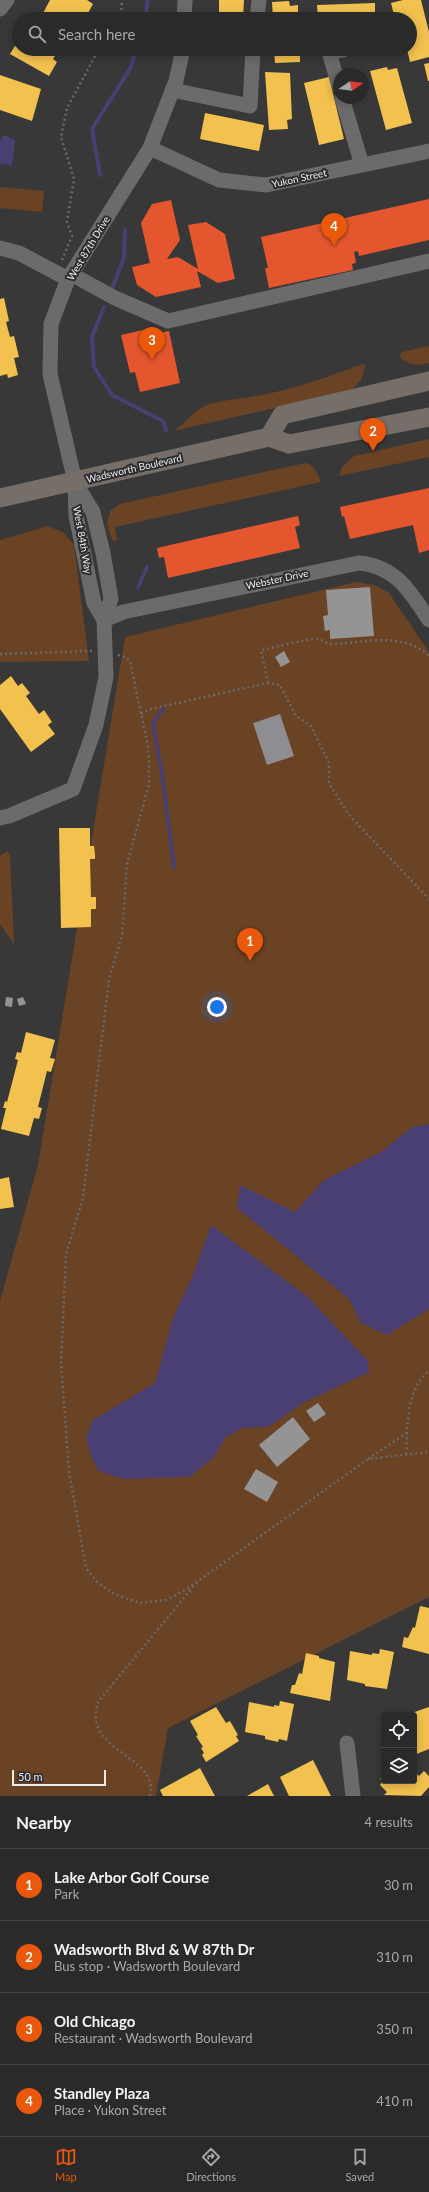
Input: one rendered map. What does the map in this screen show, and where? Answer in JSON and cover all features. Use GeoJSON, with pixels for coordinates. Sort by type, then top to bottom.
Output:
{"type":"FeatureCollection","features":[{"type":"Feature","properties":{"kind":"main road"},"geometry":{"type":"LineString","coordinates":[[429,381],[282,415],[269,437],[289,444],[429,417]]}},
{"type":"Feature","properties":{"kind":"main road","name":"Wadsworth Boulevard"},"geometry":{"type":"LineString","coordinates":[[0,498],[269,437]]}},
{"type":"Feature","properties":{"kind":"street"},"geometry":{"type":"LineString","coordinates":[[0,8],[7,0]]}},
{"type":"Feature","properties":{"kind":"street"},"geometry":{"type":"LineString","coordinates":[[184,12],[185,0]]}},
{"type":"Feature","properties":{"kind":"street"},"geometry":{"type":"LineString","coordinates":[[257,12],[259,0]]}},
{"type":"Feature","properties":{"kind":"street","name":"West 87th Drive"},"geometry":{"type":"LineString","coordinates":[[75,482],[50,374],[51,324],[65,275],[150,148],[172,90],[181,56]]}},
{"type":"Feature","properties":{"kind":"street"},"geometry":{"type":"LineString","coordinates":[[172,90],[250,106],[253,56]]}},
{"type":"Feature","properties":{"kind":"street"},"geometry":{"type":"LineString","coordinates":[[330,56],[334,68]]}},
{"type":"Feature","properties":{"kind":"street"},"geometry":{"type":"LineString","coordinates":[[344,104],[362,165]]}},
{"type":"Feature","properties":{"kind":"street","name":"Yukon Street"},"geometry":{"type":"LineString","coordinates":[[150,148],[219,180],[266,185],[429,151]]}},
{"type":"Feature","properties":{"kind":"street"},"geometry":{"type":"LineString","coordinates":[[0,248],[20,253],[65,275],[168,321],[429,261]]}},
{"type":"Feature","properties":{"kind":"street","name":"West 84th Way"},"geometry":{"type":"LineString","coordinates":[[0,818],[9,816],[73,789],[96,725],[106,677],[104,620],[94,603],[76,516],[75,482]]}},
{"type":"Feature","properties":{"kind":"street","name":"Webster Drive"},"geometry":{"type":"LineString","coordinates":[[104,620],[123,612],[359,563],[373,564],[403,582],[429,620]]}},
{"type":"Feature","properties":{"kind":"street"},"geometry":{"type":"LineString","coordinates":[[347,1743],[353,1796]]}},
{"type":"Feature","properties":{"kind":"path"},"geometry":{"type":"LineString","coordinates":[[121,12],[122,0]]}},
{"type":"Feature","properties":{"kind":"path"},"geometry":{"type":"LineString","coordinates":[[65,275],[67,252],[72,236],[67,222],[74,179],[61,137],[67,108],[96,56]]}},
{"type":"Feature","properties":{"kind":"path"},"geometry":{"type":"LineString","coordinates":[[268,684],[261,650],[318,639],[330,644],[379,641],[402,642],[423,650],[429,656]]}},
{"type":"Feature","properties":{"kind":"path"},"geometry":{"type":"LineString","coordinates":[[0,654],[94,651],[125,656],[130,660],[149,760],[149,784],[127,864],[122,936],[109,979],[83,1198],[66,1254],[62,1371],[69,1472],[86,1568],[98,1583],[114,1594],[140,1603],[166,1600],[200,1579],[408,1432]]}},
{"type":"Feature","properties":{"kind":"path"},"geometry":{"type":"LineString","coordinates":[[141,714],[151,709],[268,684],[280,685],[296,716],[311,726],[329,763],[329,783],[348,814],[429,899]]}},
{"type":"Feature","properties":{"kind":"path"},"geometry":{"type":"LineString","coordinates":[[406,1454],[412,1395],[422,1376],[429,1371]]}},
{"type":"Feature","properties":{"kind":"path"},"geometry":{"type":"LineString","coordinates":[[368,1459],[429,1452]]}},
{"type":"Feature","properties":{"kind":"path"},"geometry":{"type":"LineString","coordinates":[[150,1796],[153,1786],[150,1776],[104,1737],[96,1720],[98,1702],[200,1579]]}},
{"type":"Feature","properties":{"kind":"shaded area"},"geometry":{"type":"Polygon","coordinates":[[[4,135],[15,140],[12,165],[0,164],[0,141],[4,135]]]}},
{"type":"Feature","properties":{"kind":"shaded area"},"geometry":{"type":"Polygon","coordinates":[[[0,187],[44,191],[42,212],[0,208],[0,187]]]}},
{"type":"Feature","properties":{"kind":"shaded area"},"geometry":{"type":"Polygon","coordinates":[[[429,346],[429,363],[412,364],[399,356],[402,352],[429,346]]]}},
{"type":"Feature","properties":{"kind":"shaded area"},"geometry":{"type":"Polygon","coordinates":[[[362,364],[365,365],[362,377],[356,386],[350,391],[173,431],[198,410],[207,405],[220,401],[255,396],[300,386],[362,364]]]}},
{"type":"Feature","properties":{"kind":"shaded area"},"geometry":{"type":"Polygon","coordinates":[[[429,439],[429,457],[339,476],[342,467],[354,456],[429,439]]]}},
{"type":"Feature","properties":{"kind":"shaded area"},"geometry":{"type":"Polygon","coordinates":[[[305,463],[313,467],[321,482],[115,527],[117,541],[112,540],[107,524],[110,511],[120,504],[305,463]]]}},
{"type":"Feature","properties":{"kind":"shaded area"},"geometry":{"type":"Polygon","coordinates":[[[48,526],[64,533],[74,545],[89,661],[0,662],[0,540],[48,526]]]}},
{"type":"Feature","properties":{"kind":"shaded area"},"geometry":{"type":"Polygon","coordinates":[[[356,582],[375,585],[389,593],[429,652],[429,1597],[168,1728],[156,1796],[0,1796],[0,1301],[38,1165],[125,637],[356,582]]]}},
{"type":"Feature","properties":{"kind":"shaded area"},"geometry":{"type":"Polygon","coordinates":[[[7,851],[10,855],[14,944],[0,924],[0,856],[7,851]]]}},
{"type":"Feature","properties":{"kind":"shaded area"},"geometry":{"type":"Polygon","coordinates":[[[429,1124],[429,1309],[387,1335],[361,1323],[349,1299],[237,1208],[240,1185],[295,1212],[324,1180],[381,1152],[412,1127],[429,1124]]]}},
{"type":"Feature","properties":{"kind":"shaded area"},"geometry":{"type":"Polygon","coordinates":[[[211,1225],[308,1297],[368,1361],[369,1372],[303,1403],[268,1427],[242,1428],[225,1438],[214,1457],[190,1477],[124,1479],[98,1471],[90,1453],[86,1437],[93,1420],[155,1383],[173,1318],[193,1275],[211,1225]]]}},
{"type":"Feature","properties":{"kind":"building: Homes"},"geometry":{"type":"Polygon","coordinates":[[[50,0],[87,0],[93,4],[89,12],[44,12],[50,0]]]}},
{"type":"Feature","properties":{"kind":"building: Homes"},"geometry":{"type":"Polygon","coordinates":[[[219,0],[244,0],[243,12],[219,12],[219,0]]]}},
{"type":"Feature","properties":{"kind":"building: Homes"},"geometry":{"type":"Polygon","coordinates":[[[403,0],[421,0],[429,32],[429,57],[410,62],[409,56],[417,56],[417,12],[393,12],[391,3],[403,0]]]}},
{"type":"Feature","properties":{"kind":"building: Homes"},"geometry":{"type":"Polygon","coordinates":[[[289,1],[290,6],[298,5],[298,12],[273,12],[272,2],[289,1]]]}},
{"type":"Feature","properties":{"kind":"building: Homes"},"geometry":{"type":"Polygon","coordinates":[[[375,3],[375,12],[318,12],[317,5],[375,3]]]}},
{"type":"Feature","properties":{"kind":"building: Homes"},"geometry":{"type":"Polygon","coordinates":[[[14,56],[55,56],[53,59],[57,62],[49,76],[14,56]]]}},
{"type":"Feature","properties":{"kind":"building: Homes"},"geometry":{"type":"Polygon","coordinates":[[[274,56],[300,56],[300,62],[275,63],[274,56]]]}},
{"type":"Feature","properties":{"kind":"building: Homes"},"geometry":{"type":"Polygon","coordinates":[[[429,63],[429,81],[428,81],[424,64],[429,63]]]}},
{"type":"Feature","properties":{"kind":"building: Homes"},"geometry":{"type":"Polygon","coordinates":[[[387,67],[388,70],[397,68],[412,123],[386,130],[370,71],[387,67]]]}},
{"type":"Feature","properties":{"kind":"building: Homes"},"geometry":{"type":"Polygon","coordinates":[[[265,72],[290,73],[292,119],[287,120],[288,129],[269,130],[265,72]]]}},
{"type":"Feature","properties":{"kind":"building: Homes"},"geometry":{"type":"Polygon","coordinates":[[[0,75],[41,89],[32,121],[0,110],[0,75]]]}},
{"type":"Feature","properties":{"kind":"building: Homes"},"geometry":{"type":"Polygon","coordinates":[[[329,77],[333,94],[333,104],[336,104],[344,139],[319,145],[304,83],[329,77]]]}},
{"type":"Feature","properties":{"kind":"building: Homes"},"geometry":{"type":"Polygon","coordinates":[[[205,113],[264,125],[259,151],[200,139],[205,113]]]}},
{"type":"Feature","properties":{"kind":"building: Homes"},"geometry":{"type":"Polygon","coordinates":[[[4,298],[9,321],[6,322],[10,337],[14,336],[19,357],[14,358],[18,375],[8,378],[7,374],[0,376],[0,299],[4,298]]]}},
{"type":"Feature","properties":{"kind":"building: Homes"},"geometry":{"type":"Polygon","coordinates":[[[11,676],[18,686],[22,683],[30,693],[26,696],[39,714],[44,710],[52,722],[48,725],[55,734],[31,752],[0,709],[0,685],[11,676]]]}},
{"type":"Feature","properties":{"kind":"building: Homes"},"geometry":{"type":"Polygon","coordinates":[[[59,828],[90,828],[90,846],[94,846],[95,854],[95,859],[90,859],[91,897],[96,897],[96,909],[91,909],[91,927],[61,928],[59,828]]]}},
{"type":"Feature","properties":{"kind":"building: Homes"},"geometry":{"type":"Polygon","coordinates":[[[26,1032],[55,1040],[50,1058],[55,1059],[51,1072],[47,1071],[38,1107],[42,1108],[39,1119],[34,1118],[29,1136],[1,1129],[6,1108],[3,1108],[5,1101],[7,1102],[18,1060],[15,1059],[17,1052],[21,1053],[26,1032]]]}},
{"type":"Feature","properties":{"kind":"building: Homes"},"geometry":{"type":"Polygon","coordinates":[[[9,1177],[14,1207],[0,1209],[0,1179],[9,1177]]]}},
{"type":"Feature","properties":{"kind":"building: Homes"},"geometry":{"type":"Polygon","coordinates":[[[420,1606],[429,1608],[429,1654],[402,1647],[404,1637],[408,1638],[413,1627],[415,1628],[420,1606]]]}},
{"type":"Feature","properties":{"kind":"building: Homes"},"geometry":{"type":"Polygon","coordinates":[[[380,1649],[394,1652],[387,1689],[365,1686],[365,1684],[347,1680],[350,1651],[372,1655],[372,1653],[379,1654],[380,1649]]]}},
{"type":"Feature","properties":{"kind":"building: Homes"},"geometry":{"type":"Polygon","coordinates":[[[306,1653],[335,1662],[330,1701],[290,1693],[292,1685],[295,1685],[299,1673],[302,1674],[306,1653]]]}},
{"type":"Feature","properties":{"kind":"building: Homes"},"geometry":{"type":"Polygon","coordinates":[[[280,1701],[294,1704],[287,1741],[279,1739],[278,1742],[265,1739],[265,1736],[245,1732],[249,1702],[274,1707],[274,1705],[279,1706],[280,1701]]]}},
{"type":"Feature","properties":{"kind":"building: Homes"},"geometry":{"type":"Polygon","coordinates":[[[216,1707],[226,1723],[230,1721],[238,1735],[236,1736],[239,1741],[206,1762],[202,1755],[204,1753],[201,1748],[203,1747],[196,1736],[198,1735],[190,1721],[216,1707]]]}},
{"type":"Feature","properties":{"kind":"building: Homes"},"geometry":{"type":"Polygon","coordinates":[[[429,1707],[429,1749],[417,1754],[417,1712],[415,1712],[429,1707]]]}},
{"type":"Feature","properties":{"kind":"building: Homes"},"geometry":{"type":"Polygon","coordinates":[[[313,1760],[331,1796],[289,1796],[280,1777],[313,1760]]]}},
{"type":"Feature","properties":{"kind":"building: Homes"},"geometry":{"type":"Polygon","coordinates":[[[200,1768],[215,1796],[163,1796],[160,1790],[200,1768]]]}},
{"type":"Feature","properties":{"kind":"building: Homes"},"geometry":{"type":"Polygon","coordinates":[[[424,1771],[429,1776],[429,1787],[421,1796],[384,1795],[387,1792],[380,1785],[381,1784],[417,1784],[417,1774],[419,1776],[424,1771]]]}},
{"type":"Feature","properties":{"kind":"building: Homes"},"geometry":{"type":"Polygon","coordinates":[[[268,1784],[274,1796],[247,1796],[268,1784]]]}},
{"type":"Feature","properties":{"kind":"building: Shops"},"geometry":{"type":"Polygon","coordinates":[[[429,199],[429,240],[359,256],[358,251],[354,252],[356,263],[352,264],[353,270],[269,288],[265,268],[268,268],[261,237],[429,199]]]}},
{"type":"Feature","properties":{"kind":"building: Shops"},"geometry":{"type":"Polygon","coordinates":[[[171,200],[180,240],[167,259],[178,257],[198,269],[188,225],[206,222],[225,234],[235,279],[218,283],[197,271],[201,287],[156,297],[137,285],[132,267],[150,263],[141,223],[152,204],[171,200]]]}},
{"type":"Feature","properties":{"kind":"building: Shops"},"geometry":{"type":"Polygon","coordinates":[[[152,328],[154,334],[169,331],[180,383],[140,392],[135,372],[130,373],[121,335],[152,328]]]}},
{"type":"Feature","properties":{"kind":"building: Shops"},"geometry":{"type":"Polygon","coordinates":[[[429,488],[429,550],[419,553],[413,525],[350,539],[340,507],[429,488]]]}},
{"type":"Feature","properties":{"kind":"building: Shops"},"geometry":{"type":"Polygon","coordinates":[[[298,516],[300,525],[295,527],[300,548],[168,578],[164,557],[159,558],[157,548],[298,516]]]}},
{"type":"Feature","properties":{"kind":"building: Industry"},"geometry":{"type":"Polygon","coordinates":[[[280,714],[294,756],[267,765],[253,723],[280,714]]]}},
{"type":"Feature","properties":{"kind":"building: Other"},"geometry":{"type":"Polygon","coordinates":[[[370,587],[374,636],[330,639],[330,630],[325,631],[323,616],[328,615],[326,590],[370,587]]]}},
{"type":"Feature","properties":{"kind":"building: Other"},"geometry":{"type":"Polygon","coordinates":[[[284,651],[290,662],[281,667],[275,657],[284,651]]]}},
{"type":"Feature","properties":{"kind":"building: Other"},"geometry":{"type":"Polygon","coordinates":[[[6,997],[13,998],[12,1007],[5,1006],[6,997]]]}},
{"type":"Feature","properties":{"kind":"building: Other"},"geometry":{"type":"Polygon","coordinates":[[[23,997],[26,1004],[19,1006],[17,999],[23,997]]]}},
{"type":"Feature","properties":{"kind":"building: Other"},"geometry":{"type":"Polygon","coordinates":[[[318,1403],[326,1414],[314,1422],[306,1411],[318,1403]]]}},
{"type":"Feature","properties":{"kind":"building: Other"},"geometry":{"type":"Polygon","coordinates":[[[293,1417],[310,1439],[277,1467],[259,1445],[293,1417]]]}},
{"type":"Feature","properties":{"kind":"building: Other"},"geometry":{"type":"Polygon","coordinates":[[[256,1469],[278,1482],[267,1502],[244,1489],[256,1469]]]}},
{"type":"Feature","properties":{"kind":"waterway"},"geometry":{"type":"LineString","coordinates":[[146,12],[148,0]]}},
{"type":"Feature","properties":{"kind":"waterway"},"geometry":{"type":"LineString","coordinates":[[100,175],[92,129],[131,67],[134,56]]}},
{"type":"Feature","properties":{"kind":"waterway"},"geometry":{"type":"LineString","coordinates":[[111,291],[124,258],[125,230]]}},
{"type":"Feature","properties":{"kind":"waterway"},"geometry":{"type":"LineString","coordinates":[[104,307],[92,337],[94,367],[112,395],[163,421],[166,430]]}},
{"type":"Feature","properties":{"kind":"waterway"},"geometry":{"type":"LineString","coordinates":[[138,587],[147,567]]}},
{"type":"Feature","properties":{"kind":"waterway"},"geometry":{"type":"LineString","coordinates":[[163,709],[153,723],[163,780],[174,867]]}},
{"type":"Feature","properties":{"kind":"place","name":"Standley Plaza"},"geometry":{"type":"Point","coordinates":[334,246]}},
{"type":"Feature","properties":{"kind":"place","name":"Old Chicago"},"geometry":{"type":"Point","coordinates":[152,360]}},
{"type":"Feature","properties":{"kind":"place","name":"Wadsworth Blvd & W 87th Dr"},"geometry":{"type":"Point","coordinates":[373,451]}},
{"type":"Feature","properties":{"kind":"place","name":"Lake Arbor Golf Course"},"geometry":{"type":"Point","coordinates":[250,961]}}]}
